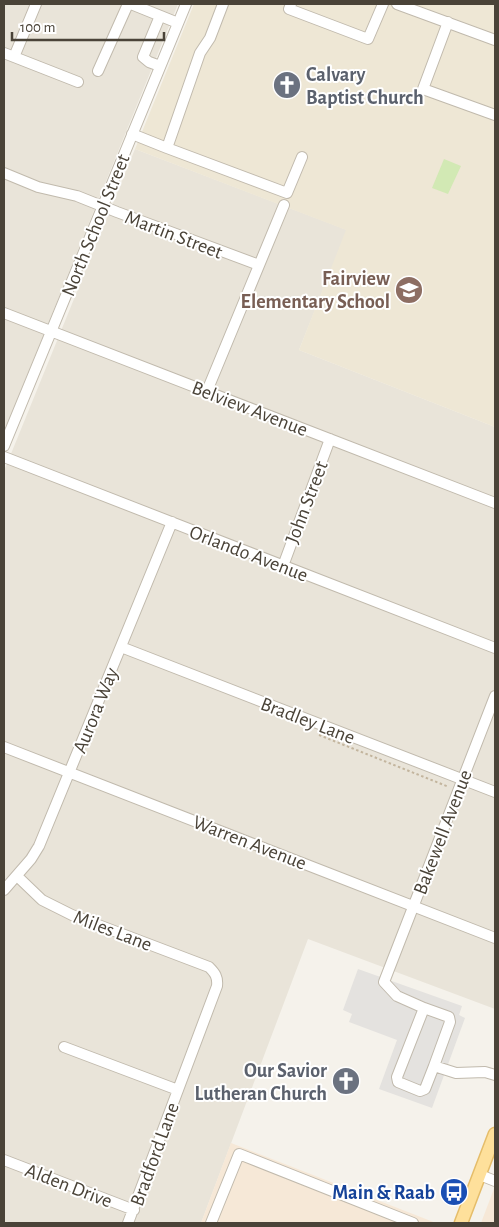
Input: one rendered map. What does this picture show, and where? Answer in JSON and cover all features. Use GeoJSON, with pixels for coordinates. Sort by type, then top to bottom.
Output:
{"type":"FeatureCollection","features":[{"type":"Feature","properties":{"kind":"main road"},"geometry":{"type":"LineString","coordinates":[[461,1223],[480,1174],[492,1154],[495,1134]]}},
{"type":"Feature","properties":{"kind":"street"},"geometry":{"type":"LineString","coordinates":[[36,4],[9,55],[78,82]]}},
{"type":"Feature","properties":{"kind":"street"},"geometry":{"type":"LineString","coordinates":[[98,71],[130,4],[178,22]]}},
{"type":"Feature","properties":{"kind":"street","name":"North School Street"},"geometry":{"type":"LineString","coordinates":[[4,446],[186,4]]}},
{"type":"Feature","properties":{"kind":"street"},"geometry":{"type":"LineString","coordinates":[[167,148],[200,53],[210,38],[223,4]]}},
{"type":"Feature","properties":{"kind":"street"},"geometry":{"type":"LineString","coordinates":[[288,5],[368,39],[383,4]]}},
{"type":"Feature","properties":{"kind":"street"},"geometry":{"type":"LineString","coordinates":[[397,4],[495,40]]}},
{"type":"Feature","properties":{"kind":"street"},"geometry":{"type":"LineString","coordinates":[[160,16],[144,57],[149,62],[160,66]]}},
{"type":"Feature","properties":{"kind":"street"},"geometry":{"type":"LineString","coordinates":[[448,22],[423,89],[495,115]]}},
{"type":"Feature","properties":{"kind":"street"},"geometry":{"type":"LineString","coordinates":[[132,134],[287,193],[302,157]]}},
{"type":"Feature","properties":{"kind":"street","name":"Martin Street"},"geometry":{"type":"LineString","coordinates":[[4,173],[38,187],[77,196],[259,265]]}},
{"type":"Feature","properties":{"kind":"street"},"geometry":{"type":"LineString","coordinates":[[207,391],[284,206]]}},
{"type":"Feature","properties":{"kind":"street","name":"Belview Avenue"},"geometry":{"type":"LineString","coordinates":[[4,313],[495,503]]}},
{"type":"Feature","properties":{"kind":"street","name":"John Street"},"geometry":{"type":"LineString","coordinates":[[283,566],[330,439]]}},
{"type":"Feature","properties":{"kind":"street","name":"Orlando Avenue"},"geometry":{"type":"LineString","coordinates":[[4,457],[495,648]]}},
{"type":"Feature","properties":{"kind":"street","name":"Aurora Way"},"geometry":{"type":"LineString","coordinates":[[4,890],[31,859],[39,846],[172,522]]}},
{"type":"Feature","properties":{"kind":"street","name":"Bradley Lane"},"geometry":{"type":"LineString","coordinates":[[121,647],[495,792]]}},
{"type":"Feature","properties":{"kind":"street","name":"Bakewell Avenue"},"geometry":{"type":"LineString","coordinates":[[424,1008],[396,996],[384,982],[495,696]]}},
{"type":"Feature","properties":{"kind":"street","name":"Warren Avenue"},"geometry":{"type":"LineString","coordinates":[[4,747],[495,938]]}},
{"type":"Feature","properties":{"kind":"street","name":"Miles Lane"},"geometry":{"type":"LineString","coordinates":[[17,876],[35,894],[72,915],[208,967],[214,973]]}},
{"type":"Feature","properties":{"kind":"street","name":"Bradford Lane"},"geometry":{"type":"LineString","coordinates":[[128,1223],[217,986],[218,979],[214,973]]}},
{"type":"Feature","properties":{"kind":"street"},"geometry":{"type":"LineString","coordinates":[[424,1008],[450,1018],[434,1066],[425,1089],[420,1091],[398,1082],[397,1077],[424,1008]]}},
{"type":"Feature","properties":{"kind":"street"},"geometry":{"type":"LineString","coordinates":[[64,1047],[178,1090]]}},
{"type":"Feature","properties":{"kind":"street"},"geometry":{"type":"LineString","coordinates":[[434,1066],[456,1073],[485,1072],[495,1075]]}},
{"type":"Feature","properties":{"kind":"street"},"geometry":{"type":"LineString","coordinates":[[210,1223],[239,1154],[413,1223]]}},
{"type":"Feature","properties":{"kind":"street","name":"Alden Drive"},"geometry":{"type":"LineString","coordinates":[[4,1160],[134,1210]]}},
{"type":"Feature","properties":{"kind":"street"},"geometry":{"type":"LineString","coordinates":[[480,1174],[495,1181]]}},
{"type":"Feature","properties":{"kind":"shaded area"},"geometry":{"type":"Polygon","coordinates":[[[4,4],[178,4],[4,432],[4,4]]]}},
{"type":"Feature","properties":{"kind":"shaded area"},"geometry":{"type":"Polygon","coordinates":[[[194,4],[495,4],[495,427],[299,350],[346,230],[135,149],[194,4]]]}},
{"type":"Feature","properties":{"kind":"shaded area"},"geometry":{"type":"Polygon","coordinates":[[[135,149],[347,230],[299,350],[495,427],[495,1009],[308,939],[201,1223],[4,1223],[4,471],[135,149]]]}},
{"type":"Feature","properties":{"kind":"shaded area"},"geometry":{"type":"Polygon","coordinates":[[[358,969],[462,1006],[459,1015],[465,1018],[432,1108],[379,1089],[397,1040],[349,1022],[352,1014],[343,1010],[358,969]]]}},
{"type":"Feature","properties":{"kind":"shaded area"},"geometry":{"type":"Polygon","coordinates":[[[231,1143],[436,1223],[201,1223],[231,1143]]]}},
{"type":"Feature","properties":{"kind":"shaded area"},"geometry":{"type":"Polygon","coordinates":[[[495,1186],[495,1223],[481,1223],[495,1186]]]}},
{"type":"Feature","properties":{"kind":"green space"},"geometry":{"type":"Polygon","coordinates":[[[444,159],[461,166],[448,194],[432,188],[444,159]]]}},
{"type":"Feature","properties":{"kind":"place","name":"Calvary Baptist Church"},"geometry":{"type":"Point","coordinates":[287,85]}},
{"type":"Feature","properties":{"kind":"place","name":"Fairview Elementary School"},"geometry":{"type":"Point","coordinates":[409,290]}},
{"type":"Feature","properties":{"kind":"place","name":"Our Savior Lutheran Church"},"geometry":{"type":"Point","coordinates":[346,1081]}},
{"type":"Feature","properties":{"kind":"place","name":"Main & Raab"},"geometry":{"type":"Point","coordinates":[454,1192]}}]}
